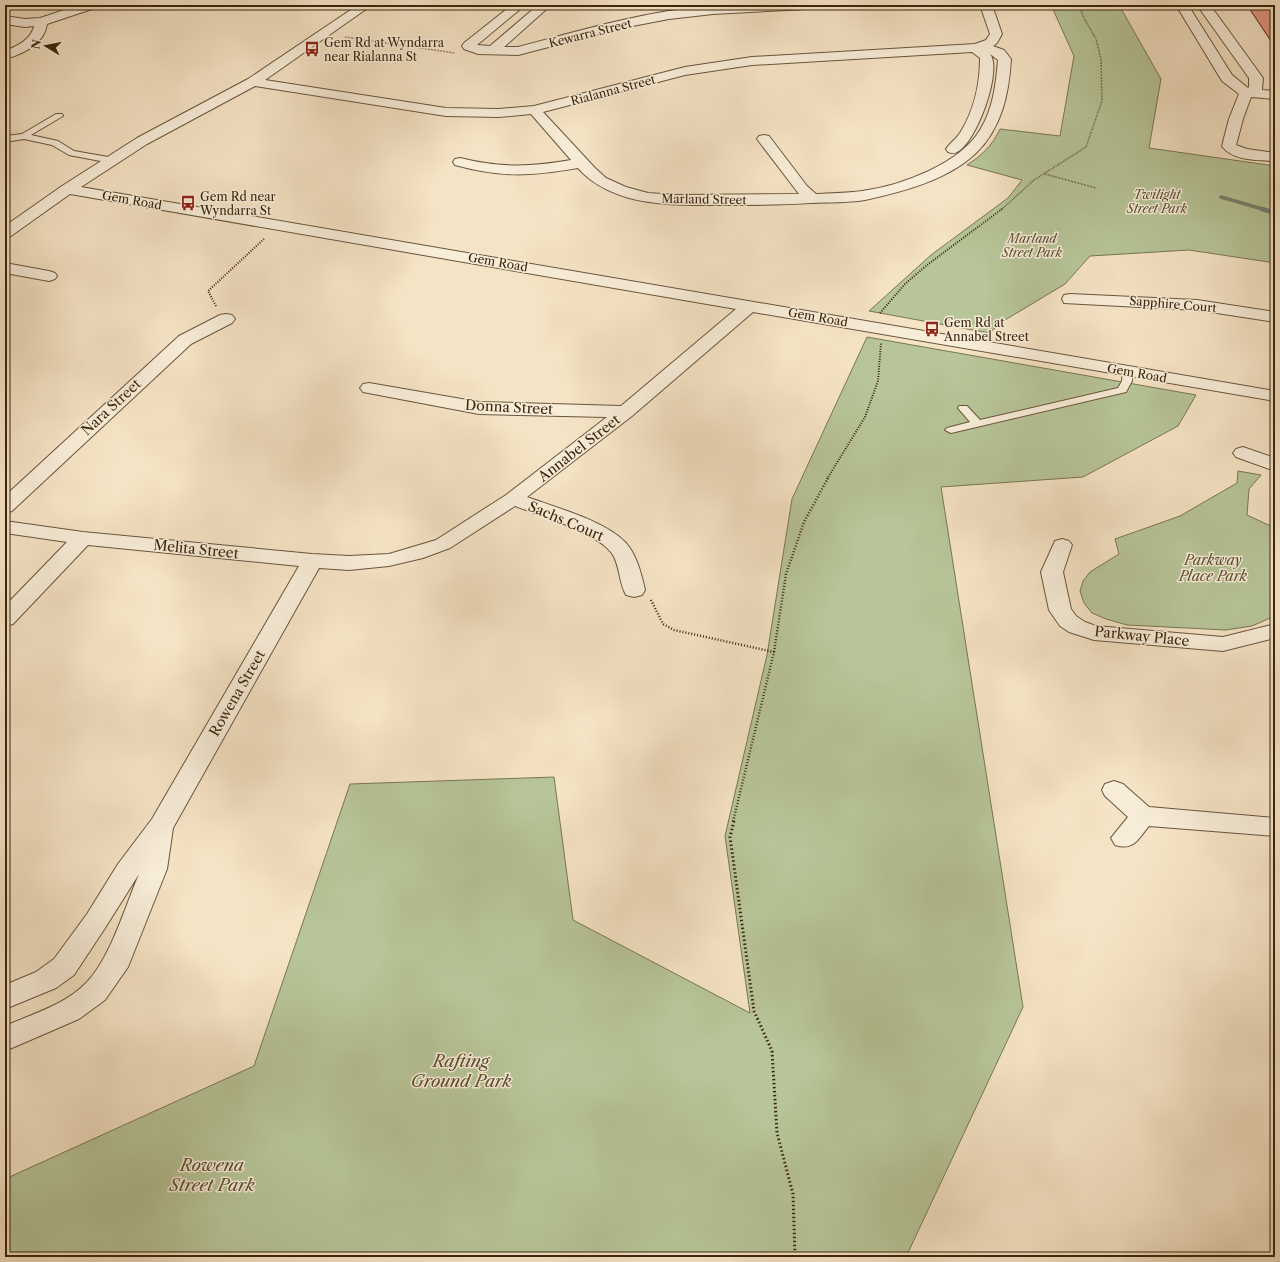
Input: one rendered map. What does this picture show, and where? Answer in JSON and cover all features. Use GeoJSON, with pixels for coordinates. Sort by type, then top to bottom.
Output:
{"type":"FeatureCollection","features":[{"type":"Feature","properties":{"kind":"street"},"geometry":{"type":"LineString","coordinates":[[5,20],[25,23],[41,22],[92,5]]}},
{"type":"Feature","properties":{"kind":"street","name":"Gem Road"},"geometry":{"type":"LineString","coordinates":[[67,189],[142,141],[253,82],[366,5]]}},
{"type":"Feature","properties":{"kind":"street","name":"Kewarra Street"},"geometry":{"type":"LineString","coordinates":[[519,5],[468,46],[478,50],[518,51],[621,24],[670,15],[713,10],[806,5]]}},
{"type":"Feature","properties":{"kind":"street"},"geometry":{"type":"LineString","coordinates":[[493,51],[545,5]]}},
{"type":"Feature","properties":{"kind":"street","name":"Marland Street"},"geometry":{"type":"LineString","coordinates":[[534,110],[587,171],[608,185],[634,194],[667,200],[774,200],[866,195],[918,179],[948,166],[971,150],[987,132],[998,107],[1004,83],[1006,53],[1004,44],[995,37],[996,34],[986,5]]}},
{"type":"Feature","properties":{"kind":"street"},"geometry":{"type":"LineString","coordinates":[[1182,5],[1227,78],[1246,93],[1275,95]]}},
{"type":"Feature","properties":{"kind":"street"},"geometry":{"type":"LineString","coordinates":[[1203,5],[1256,78],[1256,89],[1246,93],[1236,119],[1229,146],[1234,150],[1245,153],[1275,157]]}},
{"type":"Feature","properties":{"kind":"street"},"geometry":{"type":"LineString","coordinates":[[5,55],[29,44],[37,36],[41,29],[41,22]]}},
{"type":"Feature","properties":{"kind":"street"},"geometry":{"type":"LineString","coordinates":[[979,47],[992,41],[995,37]]}},
{"type":"Feature","properties":{"kind":"street"},"geometry":{"type":"LineString","coordinates":[[979,47],[999,52],[1006,58]]}},
{"type":"Feature","properties":{"kind":"street","name":"Marland Street"},"geometry":{"type":"LineString","coordinates":[[812,198],[904,175],[933,164],[956,147],[970,129],[980,104],[987,65],[986,57],[979,47]]}},
{"type":"Feature","properties":{"kind":"street","name":"Rialanna Street"},"geometry":{"type":"LineString","coordinates":[[253,82],[446,112],[499,113],[534,110],[685,71],[752,61],[979,47]]}},
{"type":"Feature","properties":{"kind":"street"},"geometry":{"type":"LineString","coordinates":[[764,139],[802,189],[812,198]]}},
{"type":"Feature","properties":{"kind":"street"},"geometry":{"type":"LineString","coordinates":[[460,162],[494,170],[513,171],[532,171],[581,163]]}},
{"type":"Feature","properties":{"kind":"street"},"geometry":{"type":"LineString","coordinates":[[5,233],[67,189]]}},
{"type":"Feature","properties":{"kind":"street","name":"Gem Road"},"geometry":{"type":"LineString","coordinates":[[67,189],[1275,396]]}},
{"type":"Feature","properties":{"kind":"street"},"geometry":{"type":"LineString","coordinates":[[5,268],[49,276]]}},
{"type":"Feature","properties":{"kind":"street","name":"Sapphire Court"},"geometry":{"type":"LineString","coordinates":[[1070,299],[1197,305],[1275,317]]}},
{"type":"Feature","properties":{"kind":"street","name":"Annabel Street"},"geometry":{"type":"LineString","coordinates":[[388,560],[444,544],[513,499],[625,412],[751,305]]}},
{"type":"Feature","properties":{"kind":"street","name":"Nara Street"},"geometry":{"type":"LineString","coordinates":[[5,507],[184,340],[226,319]]}},
{"type":"Feature","properties":{"kind":"street","name":"Donna Street"},"geometry":{"type":"LineString","coordinates":[[369,388],[479,408],[625,412]]}},
{"type":"Feature","properties":{"kind":"street"},"geometry":{"type":"LineString","coordinates":[[1243,453],[1275,465]]}},
{"type":"Feature","properties":{"kind":"street","name":"Sachs Court"},"geometry":{"type":"LineString","coordinates":[[513,499],[600,532],[618,546],[630,567],[634,590]]}},
{"type":"Feature","properties":{"kind":"street","name":"Melita Street"},"geometry":{"type":"LineString","coordinates":[[5,527],[84,538],[312,561],[349,563],[388,560]]}},
{"type":"Feature","properties":{"kind":"street"},"geometry":{"type":"LineString","coordinates":[[5,620],[84,538]]}},
{"type":"Feature","properties":{"kind":"street","name":"Parkway Place"},"geometry":{"type":"LineString","coordinates":[[1062,545],[1052,572],[1060,610],[1068,621],[1077,627],[1094,633],[1223,644],[1275,631]]}},
{"type":"Feature","properties":{"kind":"street","name":"Rowena Street"},"geometry":{"type":"LineString","coordinates":[[5,997],[46,980],[64,967],[127,871],[161,826],[312,561]]}},
{"type":"Feature","properties":{"kind":"street"},"geometry":{"type":"LineString","coordinates":[[1114,790],[1144,816],[1275,827]]}},
{"type":"Feature","properties":{"kind":"street"},"geometry":{"type":"LineString","coordinates":[[1124,838],[1144,816]]}},
{"type":"Feature","properties":{"kind":"street","name":"Rowena Street"},"geometry":{"type":"LineString","coordinates":[[5,1039],[69,1011],[95,992],[114,967],[154,870],[161,826]]}},
{"type":"Feature","properties":{"kind":"lane"},"geometry":{"type":"LineString","coordinates":[[5,139],[24,136],[59,116]]}},
{"type":"Feature","properties":{"kind":"lane"},"geometry":{"type":"LineString","coordinates":[[24,136],[55,144],[77,154],[111,160]]}},
{"type":"Feature","properties":{"kind":"lane"},"geometry":{"type":"LineString","coordinates":[[951,430],[1122,390],[1127,381],[1128,372]]}},
{"type":"Feature","properties":{"kind":"lane"},"geometry":{"type":"LineString","coordinates":[[963,408],[977,423]]}},
{"type":"Feature","properties":{"kind":"path"},"geometry":{"type":"LineString","coordinates":[[795,1257],[793,1194],[777,1133],[772,1051],[754,1011],[730,836],[774,652],[786,574],[804,522],[836,463],[865,417],[878,381],[881,328],[880,313],[905,284],[927,265],[1004,208],[1034,180],[1086,146],[1102,101],[1101,59],[1096,39],[1084,18],[1079,5]]}},
{"type":"Feature","properties":{"kind":"path"},"geometry":{"type":"LineString","coordinates":[[324,33],[454,53]]}},
{"type":"Feature","properties":{"kind":"path"},"geometry":{"type":"LineString","coordinates":[[1045,174],[1096,188]]}},
{"type":"Feature","properties":{"kind":"path"},"geometry":{"type":"LineString","coordinates":[[226,319],[208,291],[280,225]]}},
{"type":"Feature","properties":{"kind":"path"},"geometry":{"type":"LineString","coordinates":[[634,590],[653,601],[663,624],[674,630],[774,652]]}},
{"type":"Feature","properties":{"kind":"path"},"geometry":{"type":"LineString","coordinates":[[351,1257],[358,1255],[423,1257]]}},
{"type":"Feature","properties":{"kind":"green space"},"geometry":{"type":"Polygon","coordinates":[[[1051,5],[1119,5],[1161,79],[1149,148],[1275,166],[1275,263],[1189,250],[1090,256],[1065,284],[1005,320],[989,333],[869,311],[931,255],[1008,198],[1022,180],[967,165],[986,150],[1000,129],[1060,136],[1074,56],[1051,5]]]}},
{"type":"Feature","properties":{"kind":"green space"},"geometry":{"type":"Polygon","coordinates":[[[867,337],[1196,395],[1178,426],[1083,477],[941,487],[1023,1007],[906,1257],[5,1257],[5,1179],[254,1066],[350,784],[554,777],[573,920],[750,1013],[725,836],[767,655],[792,499],[867,337]]]}},
{"type":"Feature","properties":{"kind":"green space","name":"Parkway Place Park"},"geometry":{"type":"Polygon","coordinates":[[[1238,471],[1261,475],[1249,489],[1247,515],[1275,528],[1275,616],[1252,626],[1226,630],[1127,625],[1092,613],[1084,603],[1080,591],[1083,581],[1090,572],[1119,554],[1115,539],[1180,516],[1237,483],[1238,471]]]}},
{"type":"Feature","properties":{"kind":"building"},"geometry":{"type":"Polygon","coordinates":[[[1247,5],[1268,5],[1275,15],[1275,47],[1247,5]]]}},
{"type":"Feature","properties":{"kind":"waterway"},"geometry":{"type":"LineString","coordinates":[[1221,197],[1266,210]]}},
{"type":"Feature","properties":{"kind":"waterway"},"geometry":{"type":"LineString","coordinates":[[1262,209],[1275,213]]}},
{"type":"Feature","properties":{"kind":"place","name":"Gem Rd at Wyndarra near Rialanna St"},"geometry":{"type":"Point","coordinates":[312,49]}},
{"type":"Feature","properties":{"kind":"place","name":"Gem Rd near Wyndarra St"},"geometry":{"type":"Point","coordinates":[188,203]}},
{"type":"Feature","properties":{"kind":"place","name":"Gem Rd at Annabel Street"},"geometry":{"type":"Point","coordinates":[932,329]}},
{"type":"Feature","properties":{"kind":"park label","name":"Twilight Street Park"},"geometry":{"type":"Point","coordinates":[1157,201]}},
{"type":"Feature","properties":{"kind":"park label","name":"Marland Street Park"},"geometry":{"type":"Point","coordinates":[1032,245]}},
{"type":"Feature","properties":{"kind":"park label","name":"Rafting Ground Park"},"geometry":{"type":"Point","coordinates":[461,1071]}},
{"type":"Feature","properties":{"kind":"park label","name":"Rowena Street Park"},"geometry":{"type":"Point","coordinates":[212,1175]}}]}
